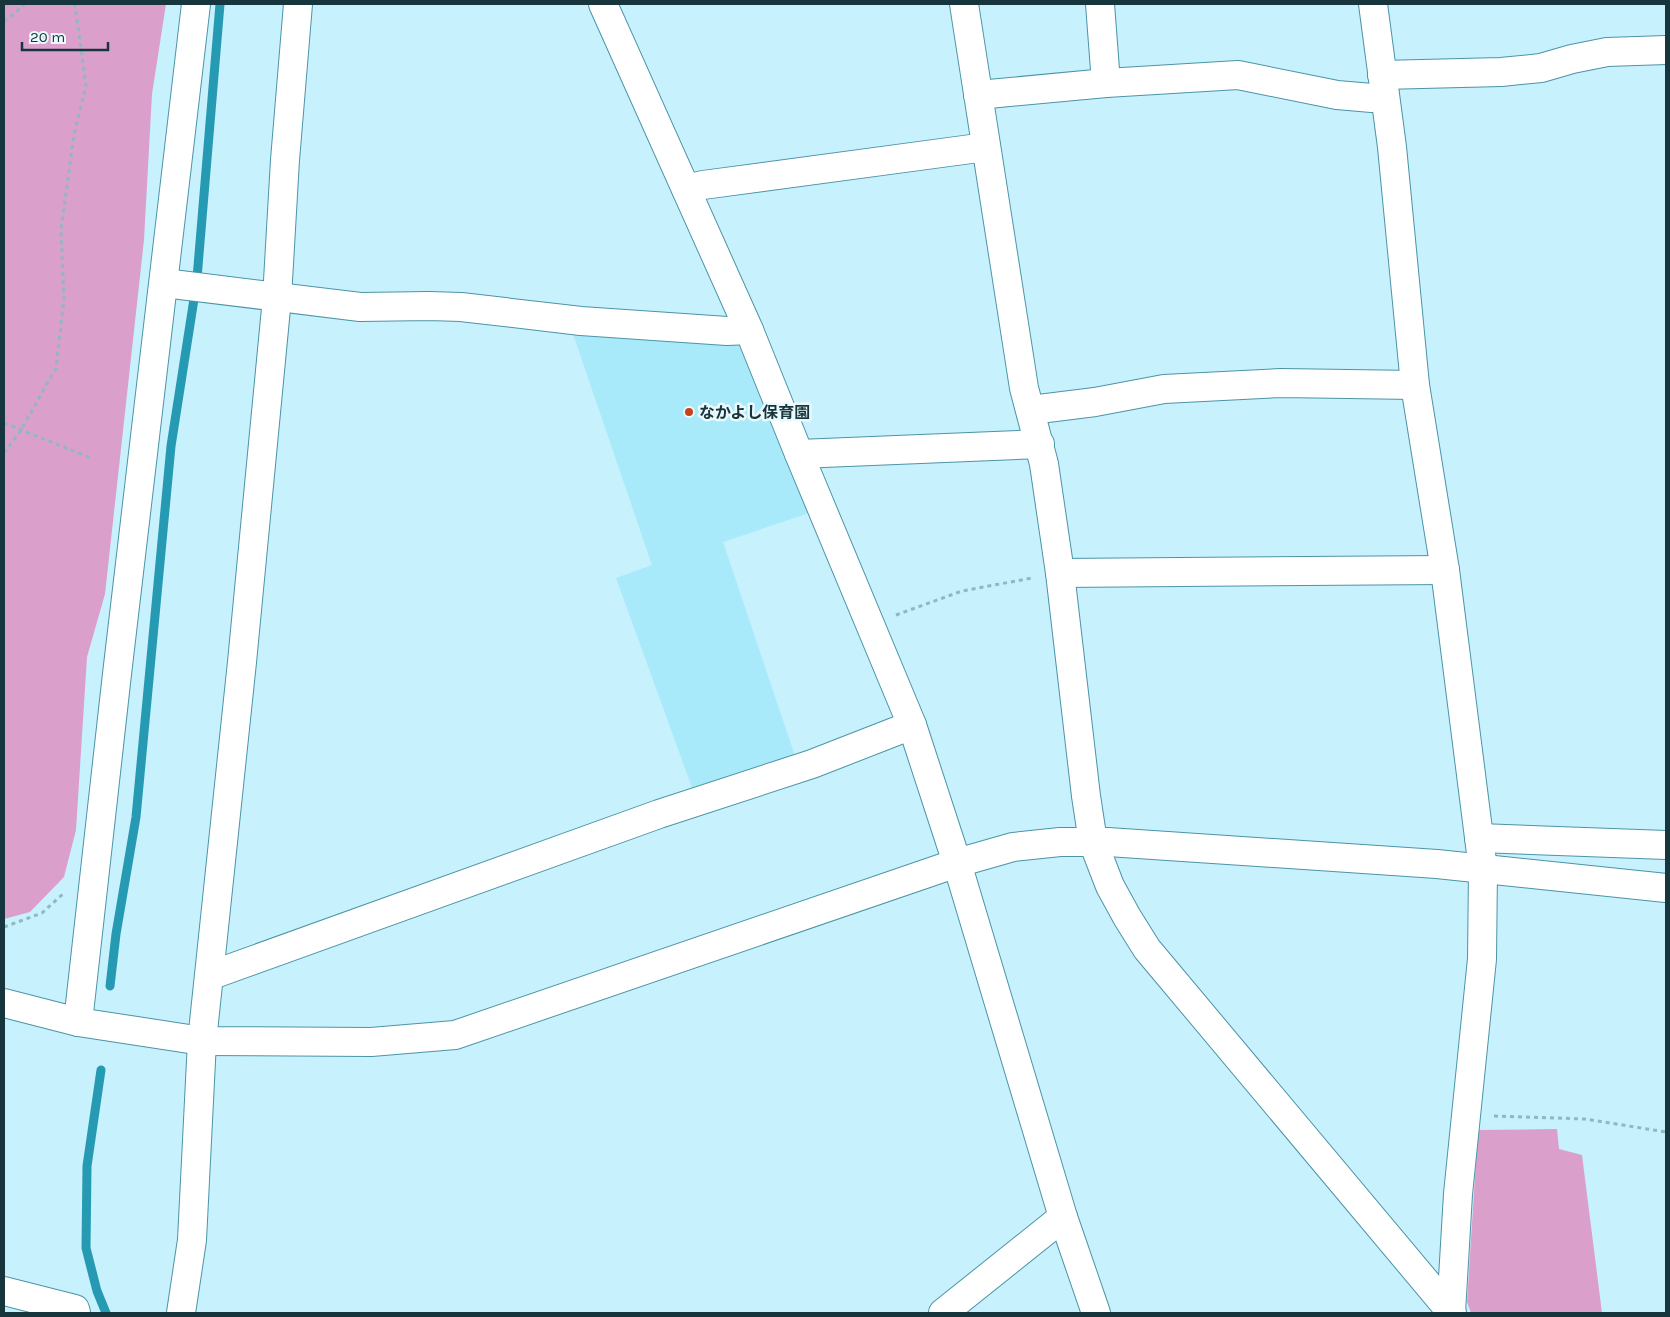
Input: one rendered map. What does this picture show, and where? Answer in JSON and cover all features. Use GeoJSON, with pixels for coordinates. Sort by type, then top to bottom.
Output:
{"type":"FeatureCollection","features":[{"type":"Feature","properties":{"kind":"street"},"geometry":{"type":"LineString","coordinates":[[78,1022],[196,4]]}},
{"type":"Feature","properties":{"kind":"street"},"geometry":{"type":"LineString","coordinates":[[181,1313],[192,1240],[202,1041],[242,662],[277,298],[298,4]]}},
{"type":"Feature","properties":{"kind":"street"},"geometry":{"type":"LineString","coordinates":[[603,4],[749,330],[912,725],[957,864],[1063,1216],[1096,1313]]}},
{"type":"Feature","properties":{"kind":"street"},"geometry":{"type":"LineString","coordinates":[[964,4],[1024,388],[1044,464],[1060,573],[1093,842],[1110,886],[1126,917],[1147,949],[1451,1312]]}},
{"type":"Feature","properties":{"kind":"street"},"geometry":{"type":"LineString","coordinates":[[1100,4],[1106,83]]}},
{"type":"Feature","properties":{"kind":"street"},"geometry":{"type":"LineString","coordinates":[[1373,4],[1392,147],[1415,386],[1445,570],[1483,868],[1482,959],[1458,1194],[1451,1312]]}},
{"type":"Feature","properties":{"kind":"street"},"geometry":{"type":"LineString","coordinates":[[978,95],[1106,83],[1238,75],[1337,95],[1372,98],[1384,86],[1541,68],[1607,52],[1666,50]]}},
{"type":"Feature","properties":{"kind":"street"},"geometry":{"type":"LineString","coordinates":[[686,189],[986,147]]}},
{"type":"Feature","properties":{"kind":"street"},"geometry":{"type":"LineString","coordinates":[[164,283],[360,307],[461,307],[581,321],[727,331],[749,330]]}},
{"type":"Feature","properties":{"kind":"street"},"geometry":{"type":"LineString","coordinates":[[1031,410],[1095,402],[1164,389],[1281,383],[1415,386]]}},
{"type":"Feature","properties":{"kind":"street"},"geometry":{"type":"LineString","coordinates":[[799,454],[1040,444]]}},
{"type":"Feature","properties":{"kind":"street"},"geometry":{"type":"LineString","coordinates":[[1060,573],[1445,570]]}},
{"type":"Feature","properties":{"kind":"street"},"geometry":{"type":"LineString","coordinates":[[209,976],[659,814],[812,764],[912,725]]}},
{"type":"Feature","properties":{"kind":"street"},"geometry":{"type":"LineString","coordinates":[[1479,838],[1666,846]]}},
{"type":"Feature","properties":{"kind":"street"},"geometry":{"type":"LineString","coordinates":[[4,1003],[78,1022],[202,1041],[371,1042],[455,1035],[957,864],[1013,847],[1060,842],[1118,842],[1437,864],[1666,888]]}},
{"type":"Feature","properties":{"kind":"street"},"geometry":{"type":"LineString","coordinates":[[943,1313],[1063,1216]]}},
{"type":"Feature","properties":{"kind":"street"},"geometry":{"type":"LineString","coordinates":[[4,1292],[75,1309],[76,1313]]}},
{"type":"Feature","properties":{"kind":"path"},"geometry":{"type":"LineString","coordinates":[[4,22],[25,4]]}},
{"type":"Feature","properties":{"kind":"path"},"geometry":{"type":"LineString","coordinates":[[4,453],[21,430],[56,368],[64,299],[61,230],[74,134],[86,86],[75,4]]}},
{"type":"Feature","properties":{"kind":"path"},"geometry":{"type":"LineString","coordinates":[[4,422],[91,458]]}},
{"type":"Feature","properties":{"kind":"path"},"geometry":{"type":"LineString","coordinates":[[869,624],[962,591],[1060,573]]}},
{"type":"Feature","properties":{"kind":"path"},"geometry":{"type":"LineString","coordinates":[[4,927],[42,913],[66,891]]}},
{"type":"Feature","properties":{"kind":"path"},"geometry":{"type":"LineString","coordinates":[[1466,1115],[1585,1119],[1666,1132]]}},
{"type":"Feature","properties":{"kind":"shaded area"},"geometry":{"type":"Polygon","coordinates":[[[4,4],[166,4],[152,94],[144,240],[105,594],[87,657],[76,830],[64,877],[30,912],[4,919],[4,4]]]}},
{"type":"Feature","properties":{"kind":"shaded area"},"geometry":{"type":"Polygon","coordinates":[[[572,331],[739,342],[747,350],[809,513],[723,542],[796,759],[694,793],[616,578],[652,565],[572,331]]]}},
{"type":"Feature","properties":{"kind":"shaded area"},"geometry":{"type":"Polygon","coordinates":[[[1557,1129],[1559,1149],[1582,1155],[1602,1313],[1471,1313],[1467,1302],[1478,1130],[1557,1129]]]}},
{"type":"Feature","properties":{"kind":"waterway"},"geometry":{"type":"LineString","coordinates":[[197,278],[220,4]]}},
{"type":"Feature","properties":{"kind":"waterway"},"geometry":{"type":"LineString","coordinates":[[110,986],[116,934],[136,817],[171,446],[194,299]]}},
{"type":"Feature","properties":{"kind":"waterway"},"geometry":{"type":"LineString","coordinates":[[101,1070],[87,1166],[86,1248],[97,1291],[106,1313]]}},
{"type":"Feature","properties":{"kind":"place","name":"なかよし保育園"},"geometry":{"type":"Point","coordinates":[689,412]}}]}
